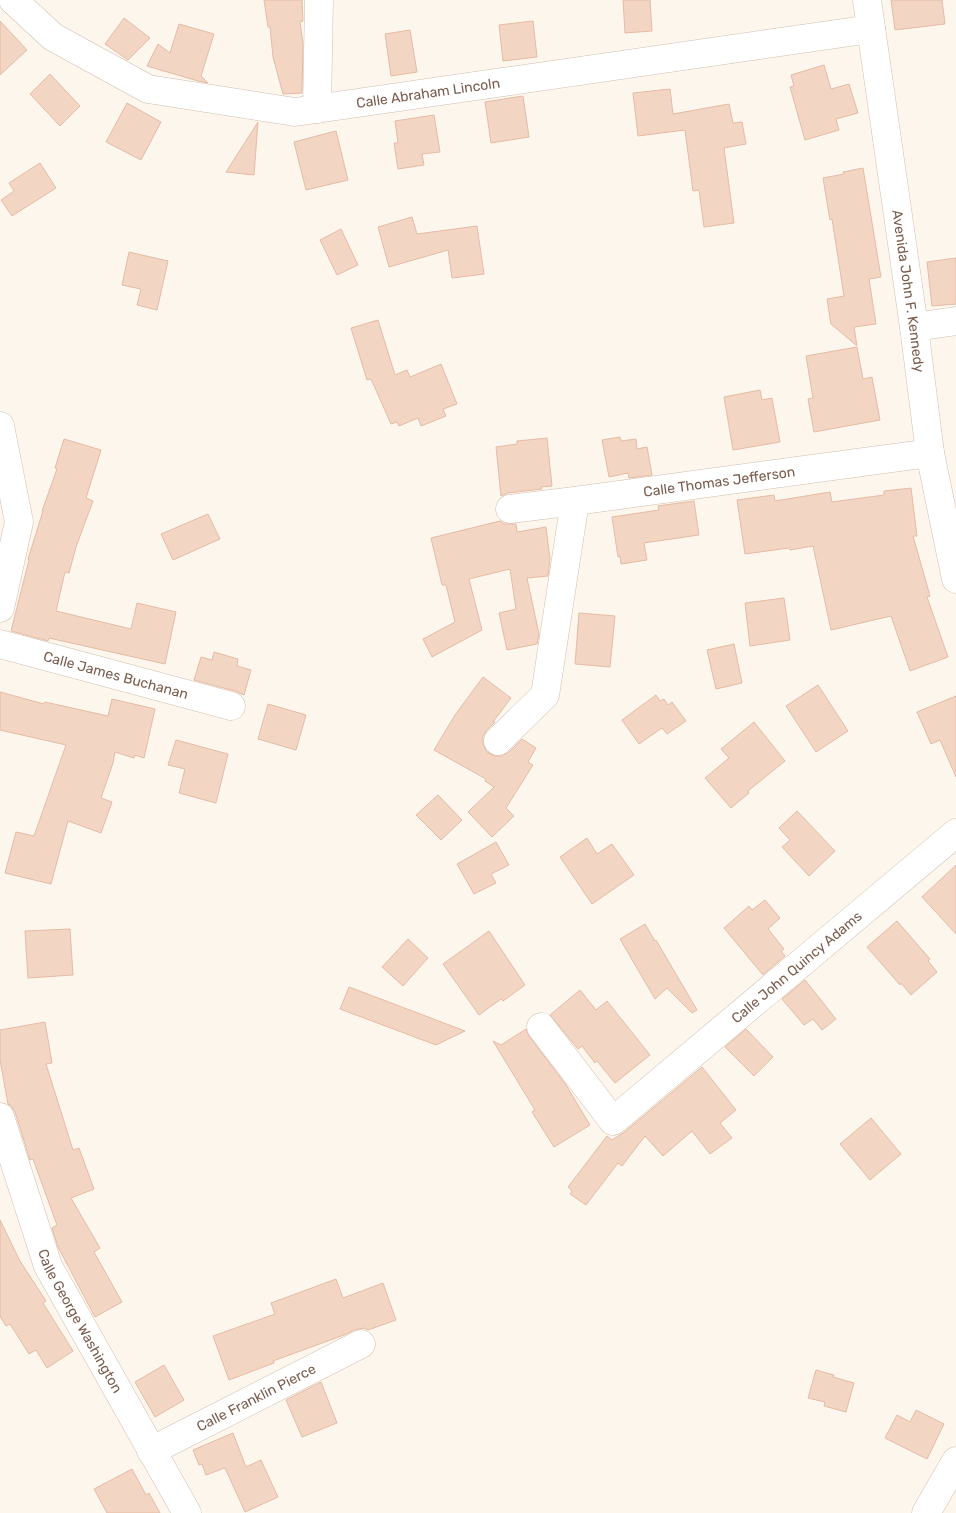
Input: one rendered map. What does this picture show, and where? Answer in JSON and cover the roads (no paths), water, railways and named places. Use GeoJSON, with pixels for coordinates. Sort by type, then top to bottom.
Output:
{"type":"FeatureCollection","features":[{"type":"Feature","properties":{"kind":"street","name":"Calle Abraham Lincoln"},"geometry":{"type":"LineString","coordinates":[[13,0],[53,37],[148,89],[296,112],[871,29]]}},
{"type":"Feature","properties":{"kind":"street"},"geometry":{"type":"LineString","coordinates":[[317,109],[319,0]]}},
{"type":"Feature","properties":{"kind":"street","name":"Avenida John F. Kennedy"},"geometry":{"type":"LineString","coordinates":[[866,0],[914,327],[930,453],[956,579]]}},
{"type":"Feature","properties":{"kind":"street"},"geometry":{"type":"LineString","coordinates":[[914,327],[956,321]]}},
{"type":"Feature","properties":{"kind":"street"},"geometry":{"type":"LineString","coordinates":[[0,426],[19,522],[0,608]]}},
{"type":"Feature","properties":{"kind":"street","name":"Calle Thomas Jefferson"},"geometry":{"type":"LineString","coordinates":[[510,509],[930,453]]}},
{"type":"Feature","properties":{"kind":"street"},"geometry":{"type":"LineString","coordinates":[[498,741],[545,695],[575,501]]}},
{"type":"Feature","properties":{"kind":"street","name":"Calle James Buchanan"},"geometry":{"type":"LineString","coordinates":[[0,644],[231,706]]}},
{"type":"Feature","properties":{"kind":"street","name":"Calle John Quincy Adams"},"geometry":{"type":"LineString","coordinates":[[542,1027],[613,1121],[956,833]]}},
{"type":"Feature","properties":{"kind":"street","name":"Calle George Washington"},"geometry":{"type":"LineString","coordinates":[[0,1117],[48,1266],[187,1513]]}},
{"type":"Feature","properties":{"kind":"street","name":"Calle Franklin Pierce"},"geometry":{"type":"LineString","coordinates":[[151,1451],[361,1344]]}},
{"type":"Feature","properties":{"kind":"street"},"geometry":{"type":"LineString","coordinates":[[926,1513],[956,1461]]}}]}
